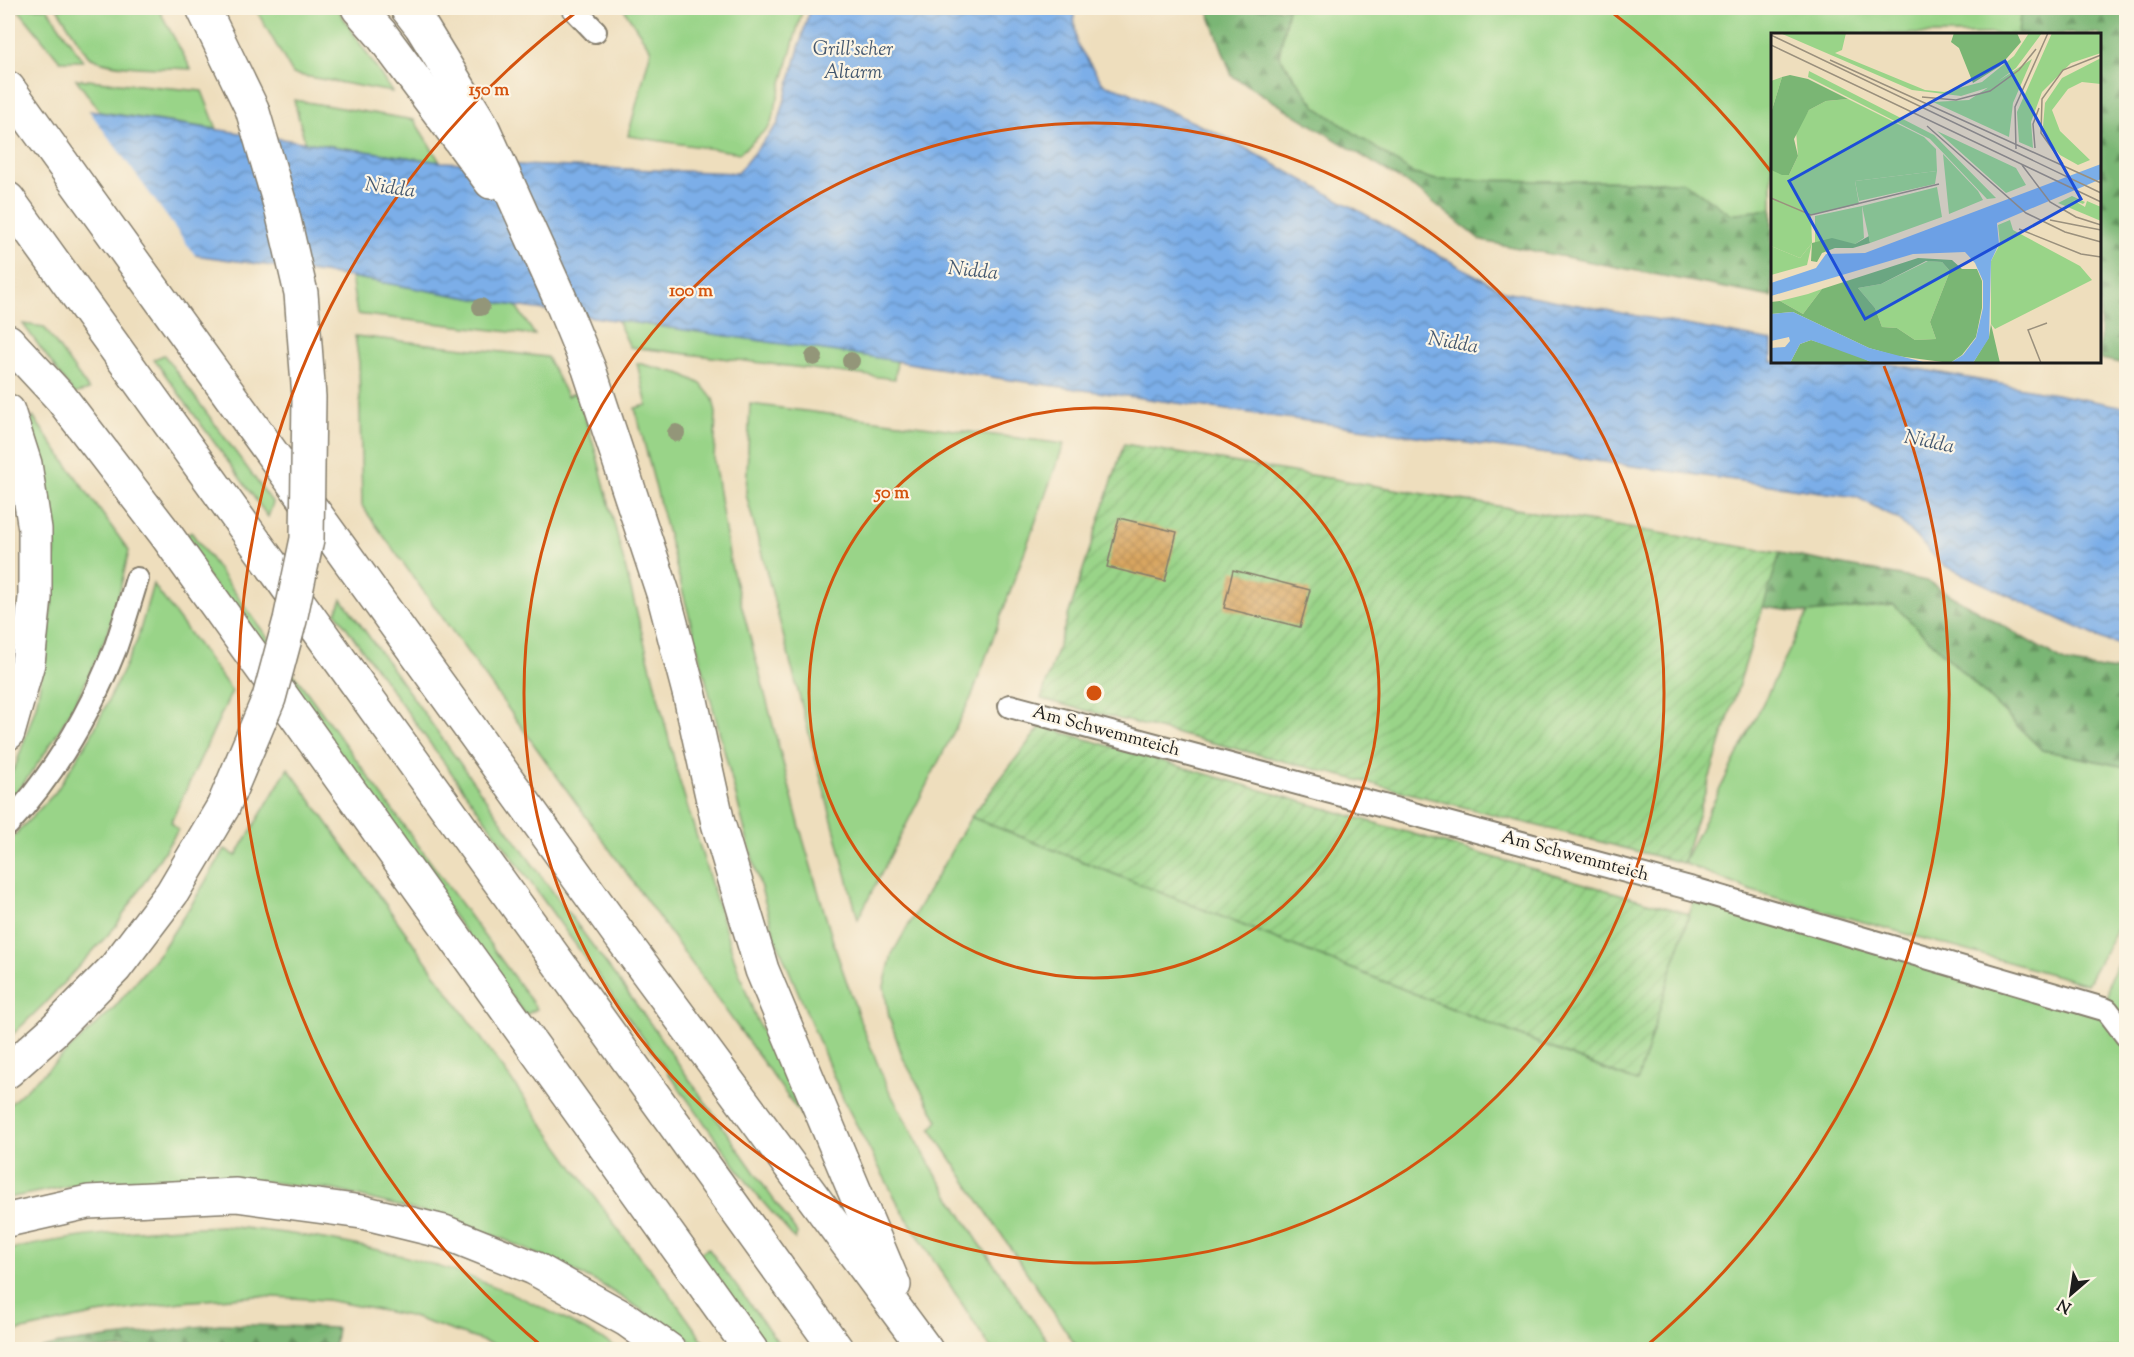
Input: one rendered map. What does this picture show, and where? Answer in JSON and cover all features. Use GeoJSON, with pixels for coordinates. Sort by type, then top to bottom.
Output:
{"type":"FeatureCollection","features":[{"type":"Feature","properties":{"kind":"highway"},"geometry":{"type":"LineString","coordinates":[[8,1071],[52,1032],[115,968],[172,893],[223,807],[269,698],[290,620],[307,539],[309,397],[301,293],[282,211],[252,109],[203,8]]}},
{"type":"Feature","properties":{"kind":"highway"},"geometry":{"type":"LineString","coordinates":[[358,8],[381,34],[528,232]]}},
{"type":"Feature","properties":{"kind":"highway"},"geometry":{"type":"LineString","coordinates":[[414,17],[481,124],[561,301],[589,369],[663,593],[690,696],[718,823],[762,970],[921,1343]]}},
{"type":"Feature","properties":{"kind":"highway"},"geometry":{"type":"LineString","coordinates":[[8,88],[621,937],[921,1343]]}},
{"type":"Feature","properties":{"kind":"highway"},"geometry":{"type":"LineString","coordinates":[[8,199],[106,339],[837,1350]]}},
{"type":"Feature","properties":{"kind":"highway"},"geometry":{"type":"LineString","coordinates":[[8,341],[61,398],[164,532],[751,1350]]}},
{"type":"Feature","properties":{"kind":"highway"},"geometry":{"type":"LineString","coordinates":[[8,411],[25,465],[35,529],[35,598],[28,663],[8,733]]}},
{"type":"Feature","properties":{"kind":"highway"},"geometry":{"type":"LineString","coordinates":[[8,1220],[88,1202],[236,1195],[362,1212],[444,1232],[534,1268],[627,1320],[669,1350]]}},
{"type":"Feature","properties":{"kind":"lane"},"geometry":{"type":"LineString","coordinates":[[573,8],[595,30]]}},
{"type":"Feature","properties":{"kind":"lane"},"geometry":{"type":"LineString","coordinates":[[8,824],[54,768],[89,705],[114,649],[137,579]]}},
{"type":"Feature","properties":{"kind":"lane","name":"Am Schwemmteich"},"geometry":{"type":"LineString","coordinates":[[1010,706],[1697,890],[2107,1010],[2127,1035]]}},
{"type":"Feature","properties":{"kind":"green space"},"geometry":{"type":"Polygon","coordinates":[[[17,8],[47,8],[83,61],[60,61],[17,8]]]}},
{"type":"Feature","properties":{"kind":"green space"},"geometry":{"type":"Polygon","coordinates":[[[57,8],[158,8],[191,69],[123,66],[88,56],[57,8]]]}},
{"type":"Feature","properties":{"kind":"green space"},"geometry":{"type":"Polygon","coordinates":[[[255,8],[341,8],[339,11],[392,92],[293,74],[255,8]]]}},
{"type":"Feature","properties":{"kind":"green space"},"geometry":{"type":"Polygon","coordinates":[[[623,8],[803,8],[770,126],[740,153],[628,136],[651,50],[623,8]]]}},
{"type":"Feature","properties":{"kind":"green space"},"geometry":{"type":"Polygon","coordinates":[[[1207,8],[1288,8],[1279,56],[1316,107],[1414,174],[1436,180],[1684,182],[1730,214],[1771,209],[1771,297],[1482,241],[1418,190],[1232,76],[1207,8]]]}},
{"type":"Feature","properties":{"kind":"green space"},"geometry":{"type":"Polygon","coordinates":[[[1288,8],[2021,8],[2018,33],[1771,33],[1771,209],[1730,214],[1684,182],[1436,180],[1414,174],[1316,107],[1279,56],[1288,8]]]}},
{"type":"Feature","properties":{"kind":"green space"},"geometry":{"type":"Polygon","coordinates":[[[2021,8],[2126,8],[2126,364],[2101,359],[2101,33],[2018,33],[2021,8]]]}},
{"type":"Feature","properties":{"kind":"green space"},"geometry":{"type":"Polygon","coordinates":[[[76,79],[202,91],[217,129],[100,112],[76,79]]]}},
{"type":"Feature","properties":{"kind":"green space"},"geometry":{"type":"Polygon","coordinates":[[[294,100],[414,120],[440,162],[305,142],[294,100]]]}},
{"type":"Feature","properties":{"kind":"green space"},"geometry":{"type":"Polygon","coordinates":[[[351,277],[516,306],[535,335],[357,314],[351,277]]]}},
{"type":"Feature","properties":{"kind":"green space"},"geometry":{"type":"Polygon","coordinates":[[[617,320],[897,360],[895,379],[630,347],[617,320]]]}},
{"type":"Feature","properties":{"kind":"green space"},"geometry":{"type":"Polygon","coordinates":[[[23,324],[44,327],[89,390],[74,394],[23,324]]]}},
{"type":"Feature","properties":{"kind":"green space"},"geometry":{"type":"Polygon","coordinates":[[[355,336],[547,357],[567,396],[577,392],[597,456],[679,779],[734,958],[755,1016],[804,1119],[362,506],[359,363],[355,336]]]}},
{"type":"Feature","properties":{"kind":"green space"},"geometry":{"type":"Polygon","coordinates":[[[164,355],[273,503],[268,517],[154,359],[164,355]]]}},
{"type":"Feature","properties":{"kind":"green space"},"geometry":{"type":"Polygon","coordinates":[[[637,363],[682,374],[701,384],[713,399],[716,413],[714,461],[730,561],[803,839],[835,948],[861,1023],[887,1087],[933,1170],[978,1241],[1053,1349],[991,1349],[901,1209],[844,1101],[775,937],[749,846],[635,408],[647,405],[637,363]]]}},
{"type":"Feature","properties":{"kind":"green space"},"geometry":{"type":"Polygon","coordinates":[[[750,404],[1064,444],[971,698],[858,919],[746,494],[750,404]]]}},
{"type":"Feature","properties":{"kind":"green space"},"geometry":{"type":"Polygon","coordinates":[[[33,417],[129,551],[114,614],[91,671],[54,739],[8,803],[8,780],[16,765],[36,706],[49,635],[55,548],[50,499],[31,422],[33,417]]]}},
{"type":"Feature","properties":{"kind":"green space"},"geometry":{"type":"Polygon","coordinates":[[[1124,444],[1780,553],[1683,863],[1041,699],[1124,444]]]}},
{"type":"Feature","properties":{"kind":"green space"},"geometry":{"type":"Polygon","coordinates":[[[191,532],[537,1009],[525,1015],[181,540],[191,532]]]}},
{"type":"Feature","properties":{"kind":"green space"},"geometry":{"type":"Polygon","coordinates":[[[1780,553],[1927,581],[2066,663],[2126,673],[2126,767],[2042,750],[1894,605],[1808,613],[1763,607],[1780,553]]]}},
{"type":"Feature","properties":{"kind":"green space"},"geometry":{"type":"Polygon","coordinates":[[[153,584],[232,691],[171,822],[178,830],[116,926],[43,1005],[8,1039],[8,842],[55,793],[91,736],[137,641],[153,584]]]}},
{"type":"Feature","properties":{"kind":"green space"},"geometry":{"type":"Polygon","coordinates":[[[342,599],[647,1019],[797,1233],[795,1239],[755,1193],[336,613],[342,599]]]}},
{"type":"Feature","properties":{"kind":"green space"},"geometry":{"type":"Polygon","coordinates":[[[1894,605],[2042,750],[2126,767],[2126,913],[2087,984],[1752,891],[1683,863],[1808,613],[1894,605]]]}},
{"type":"Feature","properties":{"kind":"green space"},"geometry":{"type":"Polygon","coordinates":[[[1041,726],[1689,914],[1637,1082],[971,817],[1041,726]]]}},
{"type":"Feature","properties":{"kind":"green space"},"geometry":{"type":"Polygon","coordinates":[[[288,768],[622,1235],[664,1286],[709,1349],[703,1349],[599,1283],[503,1239],[438,1216],[334,1190],[234,1178],[133,1180],[74,1185],[8,1198],[8,1106],[113,1009],[161,951],[225,849],[236,856],[288,768]]]}},
{"type":"Feature","properties":{"kind":"green space"},"geometry":{"type":"Polygon","coordinates":[[[971,817],[1636,1082],[1697,890],[2107,1009],[2109,981],[2126,950],[2126,1349],[1078,1349],[931,1129],[938,1121],[903,1058],[889,1017],[884,986],[892,954],[971,817]]]}},
{"type":"Feature","properties":{"kind":"green space"},"geometry":{"type":"Polygon","coordinates":[[[222,1226],[315,1237],[404,1256],[448,1269],[533,1303],[619,1349],[506,1349],[409,1316],[327,1300],[257,1296],[181,1302],[97,1314],[8,1333],[8,1250],[34,1244],[114,1233],[222,1226]]]}},
{"type":"Feature","properties":{"kind":"green space"},"geometry":{"type":"Polygon","coordinates":[[[708,1248],[783,1349],[767,1349],[698,1255],[708,1248]]]}},
{"type":"Feature","properties":{"kind":"green space"},"geometry":{"type":"Polygon","coordinates":[[[220,1324],[337,1328],[334,1349],[40,1349],[59,1344],[220,1324]]]}},
{"type":"Feature","properties":{"kind":"water"},"geometry":{"type":"Polygon","coordinates":[[[810,8],[1073,8],[1077,44],[1103,84],[1126,91],[1225,137],[1504,291],[1771,341],[1771,363],[1886,363],[2126,407],[2126,645],[2109,642],[1943,565],[1899,520],[1857,497],[1004,379],[866,356],[516,306],[351,277],[8,229],[8,99],[440,162],[737,173],[778,124],[810,8]]]}},
{"type":"Feature","properties":{"kind":"pier"},"geometry":{"type":"Polygon","coordinates":[[[8,96],[87,108],[198,259],[8,232],[8,96]]]}},
{"type":"Feature","properties":{"kind":"building"},"geometry":{"type":"Polygon","coordinates":[[[1119,518],[1177,532],[1165,581],[1107,567],[1119,518]]]}},
{"type":"Feature","properties":{"kind":"building"},"geometry":{"type":"Polygon","coordinates":[[[1233,570],[1310,590],[1300,627],[1224,608],[1233,570]]]}},
{"type":"Feature","properties":{"kind":"water label","name":"Grill’scher Altarm"},"geometry":{"type":"Point","coordinates":[853,62]}},
{"type":"Feature","properties":{"kind":"water label","name":"Nidda"},"geometry":{"type":"Point","coordinates":[390,189]}},
{"type":"Feature","properties":{"kind":"water label","name":"Nidda"},"geometry":{"type":"Point","coordinates":[973,272]}},
{"type":"Feature","properties":{"kind":"water label","name":"Nidda"},"geometry":{"type":"Point","coordinates":[1453,344]}},
{"type":"Feature","properties":{"kind":"water label","name":"Nidda"},"geometry":{"type":"Point","coordinates":[1929,443]}}]}
